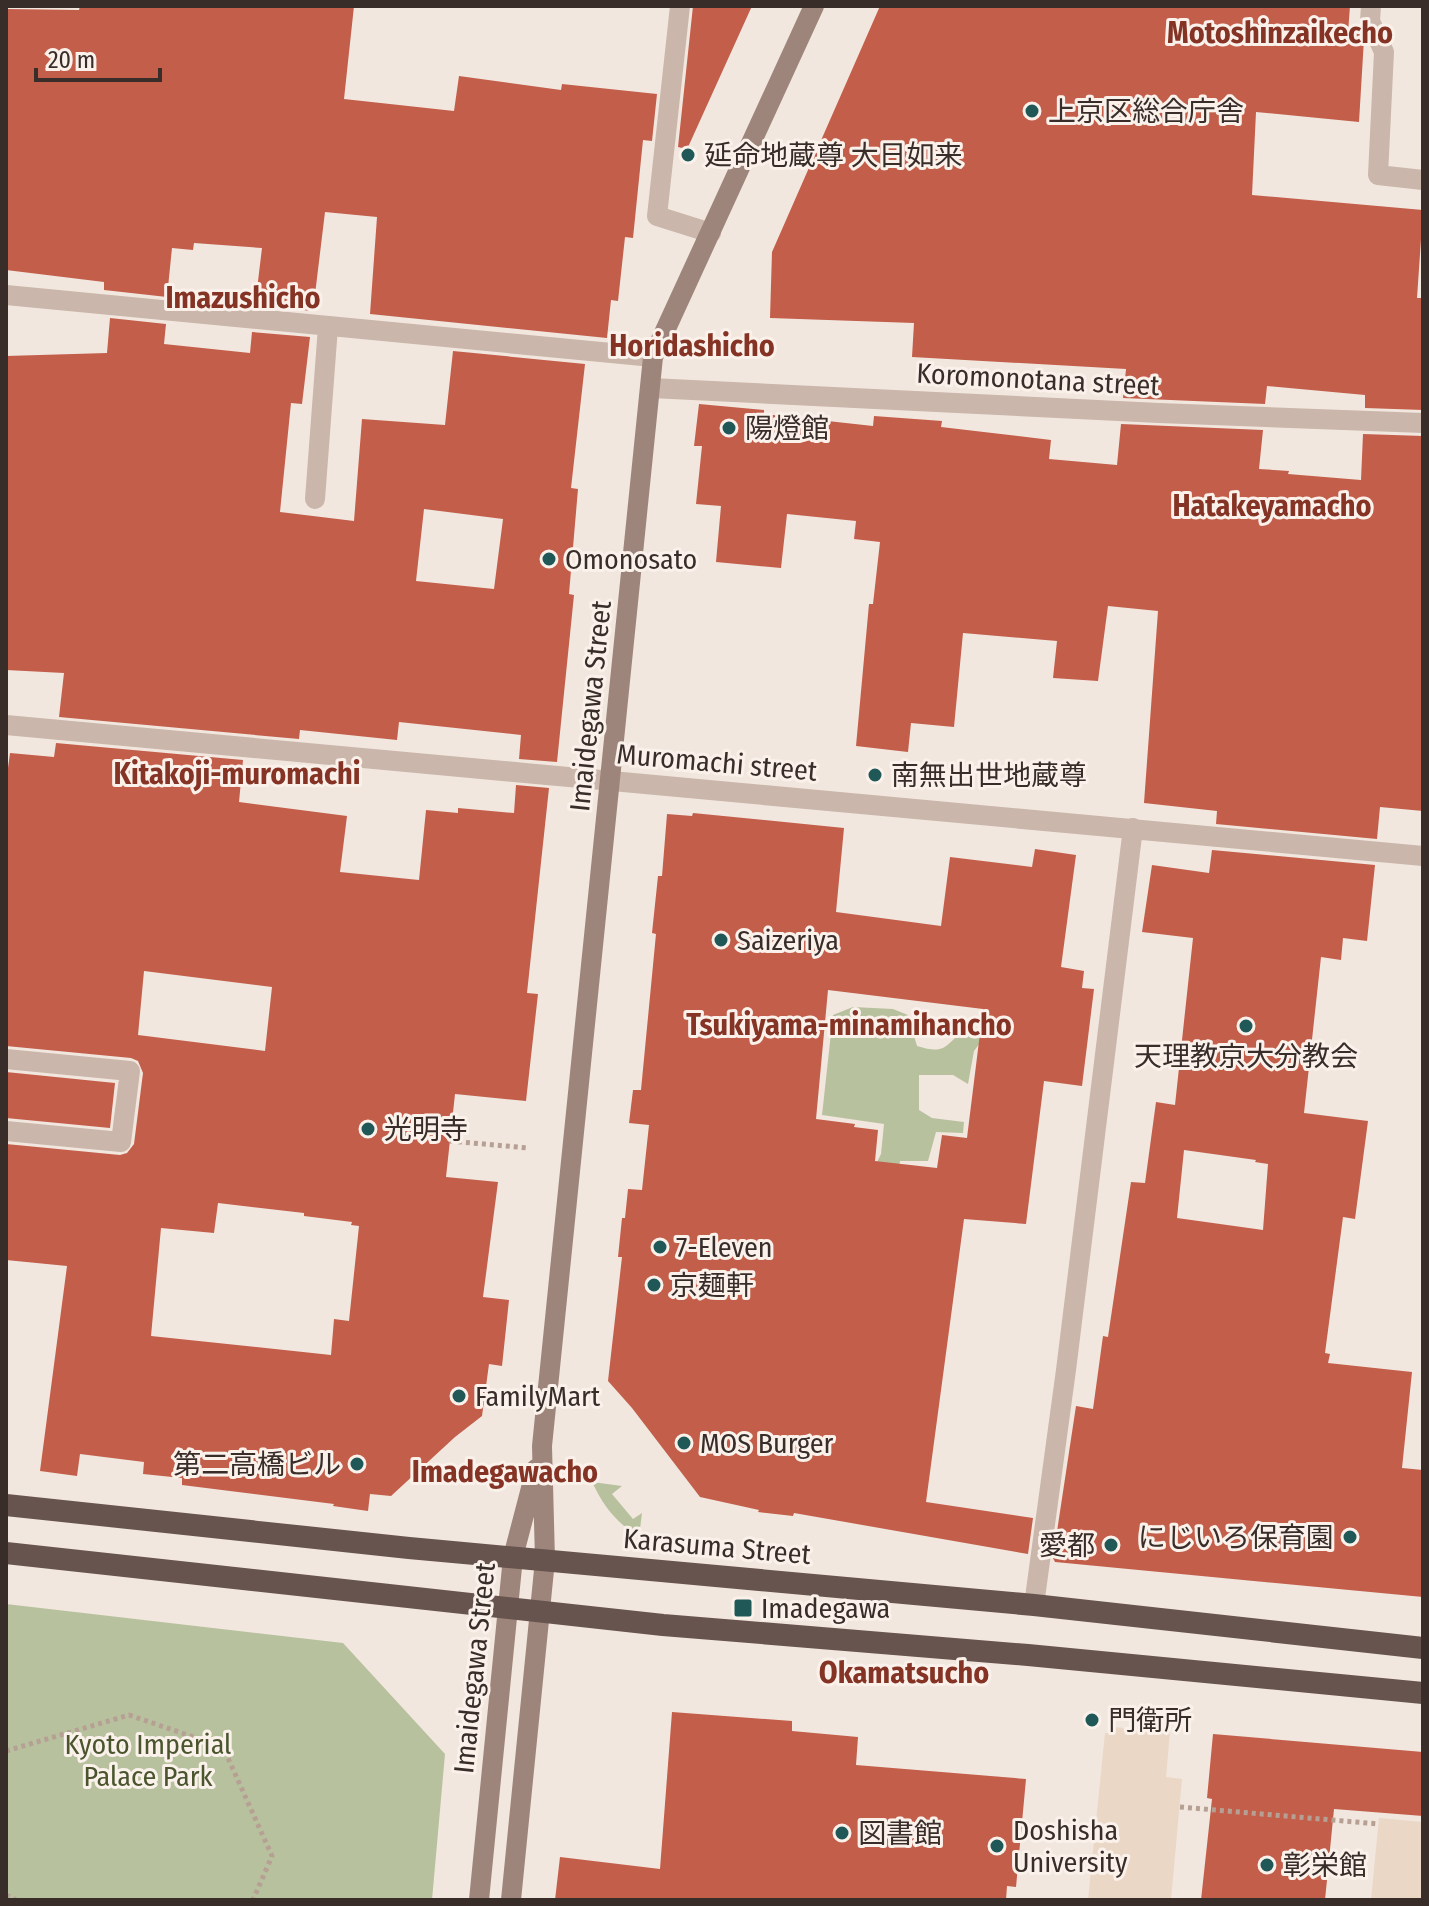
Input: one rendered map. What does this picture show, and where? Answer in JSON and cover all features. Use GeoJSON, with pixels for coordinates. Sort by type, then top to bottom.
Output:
{"type":"FeatureCollection","features":[{"type":"Feature","properties":{"kind":"highway","name":"Karasuma Street"},"geometry":{"type":"LineString","coordinates":[[6,1505],[513,1557],[1034,1605],[1423,1648]]}},
{"type":"Feature","properties":{"kind":"highway"},"geometry":{"type":"LineString","coordinates":[[6,1553],[663,1625],[1423,1693]]}},
{"type":"Feature","properties":{"kind":"main road","name":"Imaidegawa Street"},"geometry":{"type":"LineString","coordinates":[[511,1900],[545,1560],[542,1446],[653,357],[814,6]]}},
{"type":"Feature","properties":{"kind":"main road","name":"Imaidegawa Street"},"geometry":{"type":"LineString","coordinates":[[479,1900],[513,1557],[542,1446]]}},
{"type":"Feature","properties":{"kind":"street"},"geometry":{"type":"LineString","coordinates":[[680,6],[657,216],[711,233]]}},
{"type":"Feature","properties":{"kind":"street"},"geometry":{"type":"LineString","coordinates":[[1371,6],[1370,21],[1384,52],[1378,175],[1423,180]]}},
{"type":"Feature","properties":{"kind":"street"},"geometry":{"type":"LineString","coordinates":[[6,295],[653,357]]}},
{"type":"Feature","properties":{"kind":"street"},"geometry":{"type":"LineString","coordinates":[[315,499],[328,327]]}},
{"type":"Feature","properties":{"kind":"street","name":"Koromonotana street"},"geometry":{"type":"LineString","coordinates":[[651,388],[1423,423]]}},
{"type":"Feature","properties":{"kind":"street","name":"Muromachi street"},"geometry":{"type":"LineString","coordinates":[[6,725],[1423,856]]}},
{"type":"Feature","properties":{"kind":"street"},"geometry":{"type":"LineString","coordinates":[[1034,1605],[1133,828]]}},
{"type":"Feature","properties":{"kind":"street"},"geometry":{"type":"LineString","coordinates":[[6,1059],[130,1071],[121,1142],[6,1131]]}},
{"type":"Feature","properties":{"kind":"path"},"geometry":{"type":"LineString","coordinates":[[450,1141],[528,1148]]}},
{"type":"Feature","properties":{"kind":"path"},"geometry":{"type":"LineString","coordinates":[[1138,1729],[1140,1705]]}},
{"type":"Feature","properties":{"kind":"path"},"geometry":{"type":"LineString","coordinates":[[6,1751],[129,1715],[223,1747],[272,1856],[253,1900]]}},
{"type":"Feature","properties":{"kind":"path"},"geometry":{"type":"LineString","coordinates":[[1180,1807],[1379,1824]]}},
{"type":"Feature","properties":{"kind":"path"},"geometry":{"type":"LineString","coordinates":[[6,1895],[16,1900]]}},
{"type":"Feature","properties":{"kind":"green space"},"geometry":{"type":"Polygon","coordinates":[[[853,1007],[893,1009],[908,1015],[917,1046],[927,1049],[941,1049],[968,1027],[977,1028],[980,1043],[974,1051],[968,1084],[953,1075],[919,1075],[919,1110],[932,1118],[964,1122],[963,1133],[936,1132],[928,1161],[900,1161],[893,1204],[876,1164],[881,1154],[884,1124],[822,1115],[833,1015],[853,1007]]]}},
{"type":"Feature","properties":{"kind":"green space"},"geometry":{"type":"Polygon","coordinates":[[[592,1482],[622,1486],[612,1494],[633,1519],[642,1513],[639,1537],[611,1513],[592,1482]]]}},
{"type":"Feature","properties":{"kind":"green space","name":"Kyoto Imperial Palace Park"},"geometry":{"type":"Polygon","coordinates":[[[6,1604],[343,1643],[445,1754],[432,1900],[6,1900],[6,1604]]]}},
{"type":"Feature","properties":{"kind":"shaded area"},"geometry":{"type":"Polygon","coordinates":[[[1113,1727],[1170,1732],[1166,1777],[1182,1779],[1171,1900],[1088,1900],[1105,1733],[1112,1733],[1113,1727]]]}},
{"type":"Feature","properties":{"kind":"shaded area"},"geometry":{"type":"Polygon","coordinates":[[[1379,1818],[1423,1822],[1423,1900],[1371,1900],[1379,1818]]]}},
{"type":"Feature","properties":{"kind":"building"},"geometry":{"type":"Polygon","coordinates":[[[80,6],[354,6],[344,99],[454,111],[459,76],[561,90],[562,84],[657,94],[652,141],[643,140],[633,238],[625,237],[618,301],[611,300],[607,338],[370,314],[377,217],[325,212],[313,311],[255,306],[262,248],[194,243],[193,250],[172,248],[167,297],[104,290],[104,282],[6,270],[6,9],[79,10],[80,6]]]}},
{"type":"Feature","properties":{"kind":"building"},"geometry":{"type":"Polygon","coordinates":[[[693,6],[752,6],[684,156],[682,148],[678,147],[693,6]]]}},
{"type":"Feature","properties":{"kind":"building"},"geometry":{"type":"Polygon","coordinates":[[[880,6],[1350,6],[1348,33],[1362,34],[1364,39],[1359,122],[1256,112],[1252,195],[1423,210],[1417,298],[1423,298],[1423,410],[1365,408],[1365,395],[1267,386],[1265,404],[1123,398],[1126,369],[912,357],[914,323],[770,318],[772,252],[880,6]]]}},
{"type":"Feature","properties":{"kind":"building"},"geometry":{"type":"Polygon","coordinates":[[[110,318],[166,324],[164,344],[250,353],[252,332],[310,337],[302,404],[291,403],[280,512],[354,521],[362,419],[445,425],[453,351],[585,364],[571,488],[578,489],[569,594],[574,595],[557,762],[519,759],[521,735],[399,722],[397,740],[300,730],[299,739],[59,717],[64,673],[6,670],[6,356],[107,353],[110,318]],[[424,509],[416,581],[494,589],[503,519],[424,509]]]}},
{"type":"Feature","properties":{"kind":"building"},"geometry":{"type":"Polygon","coordinates":[[[699,404],[873,426],[874,416],[942,421],[941,427],[1051,440],[1049,459],[1117,465],[1121,424],[1263,430],[1259,469],[1361,480],[1363,434],[1423,436],[1423,811],[1380,807],[1377,839],[1216,824],[1217,811],[1144,803],[1158,611],[1108,606],[1098,681],[1053,678],[1057,641],[963,633],[954,727],[911,723],[908,752],[856,746],[869,604],[873,604],[880,542],[854,539],[856,521],[787,514],[781,568],[716,562],[721,506],[696,504],[702,446],[694,446],[699,404]]]}},
{"type":"Feature","properties":{"kind":"building"},"geometry":{"type":"Polygon","coordinates":[[[56,743],[243,760],[239,802],[347,816],[340,872],[419,880],[426,810],[458,813],[458,808],[514,813],[516,785],[549,788],[527,993],[538,994],[526,1101],[455,1094],[446,1177],[498,1182],[483,1297],[509,1300],[502,1366],[489,1364],[482,1416],[391,1496],[370,1494],[368,1511],[182,1485],[182,1478],[143,1474],[144,1462],[80,1454],[77,1476],[40,1471],[67,1266],[6,1260],[6,1144],[120,1155],[127,1153],[134,1144],[143,1073],[138,1061],[131,1058],[6,1046],[6,783],[10,753],[54,757],[56,743]],[[144,971],[138,1035],[265,1051],[272,987],[144,971]],[[218,1203],[214,1233],[161,1228],[151,1336],[331,1355],[334,1319],[349,1321],[359,1226],[351,1225],[352,1222],[304,1216],[304,1213],[218,1203]]]}},
{"type":"Feature","properties":{"kind":"building"},"geometry":{"type":"Polygon","coordinates":[[[693,813],[844,828],[836,912],[941,926],[950,857],[1032,867],[1035,849],[1076,855],[1061,967],[1084,971],[1082,988],[1094,989],[1082,1086],[1044,1081],[1026,1224],[964,1219],[926,1502],[1033,1518],[1028,1554],[794,1513],[793,1516],[758,1512],[700,1497],[608,1381],[622,1257],[618,1257],[622,1218],[625,1218],[628,1189],[642,1190],[649,1125],[629,1123],[633,1090],[641,1090],[656,934],[652,933],[658,876],[662,876],[667,814],[692,816],[693,813]],[[828,990],[816,1119],[878,1130],[875,1161],[937,1168],[942,1135],[967,1138],[983,1009],[828,990]]]}},
{"type":"Feature","properties":{"kind":"building"},"geometry":{"type":"Polygon","coordinates":[[[1212,850],[1375,865],[1367,941],[1343,938],[1341,960],[1321,957],[1304,1113],[1368,1121],[1355,1219],[1343,1217],[1325,1353],[1330,1354],[1328,1363],[1412,1372],[1402,1468],[1423,1470],[1423,1597],[1055,1562],[1053,1558],[1076,1406],[1093,1409],[1103,1336],[1108,1337],[1131,1182],[1145,1183],[1156,1102],[1175,1105],[1193,938],[1142,932],[1152,865],[1209,873],[1212,850]],[[1184,1150],[1177,1218],[1263,1230],[1268,1164],[1184,1150]]]}},
{"type":"Feature","properties":{"kind":"building"},"geometry":{"type":"Polygon","coordinates":[[[6,1072],[115,1083],[110,1128],[6,1118],[6,1072]]]}},
{"type":"Feature","properties":{"kind":"building","name":"図書館"},"geometry":{"type":"Polygon","coordinates":[[[672,1712],[792,1721],[792,1731],[858,1737],[856,1765],[1026,1779],[1016,1887],[1007,1886],[1006,1900],[555,1900],[560,1857],[660,1869],[672,1712]]]}},
{"type":"Feature","properties":{"kind":"building"},"geometry":{"type":"Polygon","coordinates":[[[1213,1734],[1423,1752],[1423,1816],[1334,1809],[1325,1900],[1201,1900],[1212,1799],[1207,1798],[1213,1734]]]}},
{"type":"Feature","properties":{"kind":"place","name":"上京区総合庁舎"},"geometry":{"type":"Point","coordinates":[1032,111]}},
{"type":"Feature","properties":{"kind":"place","name":"延命地蔵尊 大日如来"},"geometry":{"type":"Point","coordinates":[688,155]}},
{"type":"Feature","properties":{"kind":"place","name":"陽燈館"},"geometry":{"type":"Point","coordinates":[729,428]}},
{"type":"Feature","properties":{"kind":"place","name":"Omonosato"},"geometry":{"type":"Point","coordinates":[549,559]}},
{"type":"Feature","properties":{"kind":"place","name":"南無出世地蔵尊"},"geometry":{"type":"Point","coordinates":[875,775]}},
{"type":"Feature","properties":{"kind":"place","name":"Saizeriya"},"geometry":{"type":"Point","coordinates":[721,940]}},
{"type":"Feature","properties":{"kind":"place","name":"天理教京大分教会"},"geometry":{"type":"Point","coordinates":[1246,1026]}},
{"type":"Feature","properties":{"kind":"place","name":"光明寺"},"geometry":{"type":"Point","coordinates":[368,1129]}},
{"type":"Feature","properties":{"kind":"place","name":"7-Eleven"},"geometry":{"type":"Point","coordinates":[660,1247]}},
{"type":"Feature","properties":{"kind":"place","name":"京麺軒"},"geometry":{"type":"Point","coordinates":[654,1285]}},
{"type":"Feature","properties":{"kind":"place","name":"FamilyMart"},"geometry":{"type":"Point","coordinates":[459,1396]}},
{"type":"Feature","properties":{"kind":"place","name":"MOS Burger"},"geometry":{"type":"Point","coordinates":[684,1443]}},
{"type":"Feature","properties":{"kind":"place","name":"第二高橋ビル"},"geometry":{"type":"Point","coordinates":[357,1464]}},
{"type":"Feature","properties":{"kind":"place","name":"にじいろ保育園"},"geometry":{"type":"Point","coordinates":[1350,1537]}},
{"type":"Feature","properties":{"kind":"place","name":"愛都"},"geometry":{"type":"Point","coordinates":[1111,1545]}},
{"type":"Feature","properties":{"kind":"place","name":"Imadegawa"},"geometry":{"type":"Point","coordinates":[743,1608]}},
{"type":"Feature","properties":{"kind":"place","name":"門衛所"},"geometry":{"type":"Point","coordinates":[1092,1720]}},
{"type":"Feature","properties":{"kind":"place","name":"図書館"},"geometry":{"type":"Point","coordinates":[842,1833]}},
{"type":"Feature","properties":{"kind":"place","name":"Doshisha University"},"geometry":{"type":"Point","coordinates":[997,1846]}},
{"type":"Feature","properties":{"kind":"place","name":"彰栄館"},"geometry":{"type":"Point","coordinates":[1267,1865]}},
{"type":"Feature","properties":{"kind":"district","name":"Motoshinzaikecho"},"geometry":{"type":"Point","coordinates":[1280,33]}},
{"type":"Feature","properties":{"kind":"district","name":"Imazushicho"},"geometry":{"type":"Point","coordinates":[243,298]}},
{"type":"Feature","properties":{"kind":"district","name":"Horidashicho"},"geometry":{"type":"Point","coordinates":[692,346]}},
{"type":"Feature","properties":{"kind":"district","name":"Hatakeyamacho"},"geometry":{"type":"Point","coordinates":[1272,506]}},
{"type":"Feature","properties":{"kind":"district","name":"Kitakoji-muromachi"},"geometry":{"type":"Point","coordinates":[237,774]}},
{"type":"Feature","properties":{"kind":"district","name":"Tsukiyama-minamihancho"},"geometry":{"type":"Point","coordinates":[849,1025]}},
{"type":"Feature","properties":{"kind":"district","name":"Imadegawacho"},"geometry":{"type":"Point","coordinates":[505,1472]}},
{"type":"Feature","properties":{"kind":"district","name":"Okamatsucho"},"geometry":{"type":"Point","coordinates":[904,1673]}}]}
